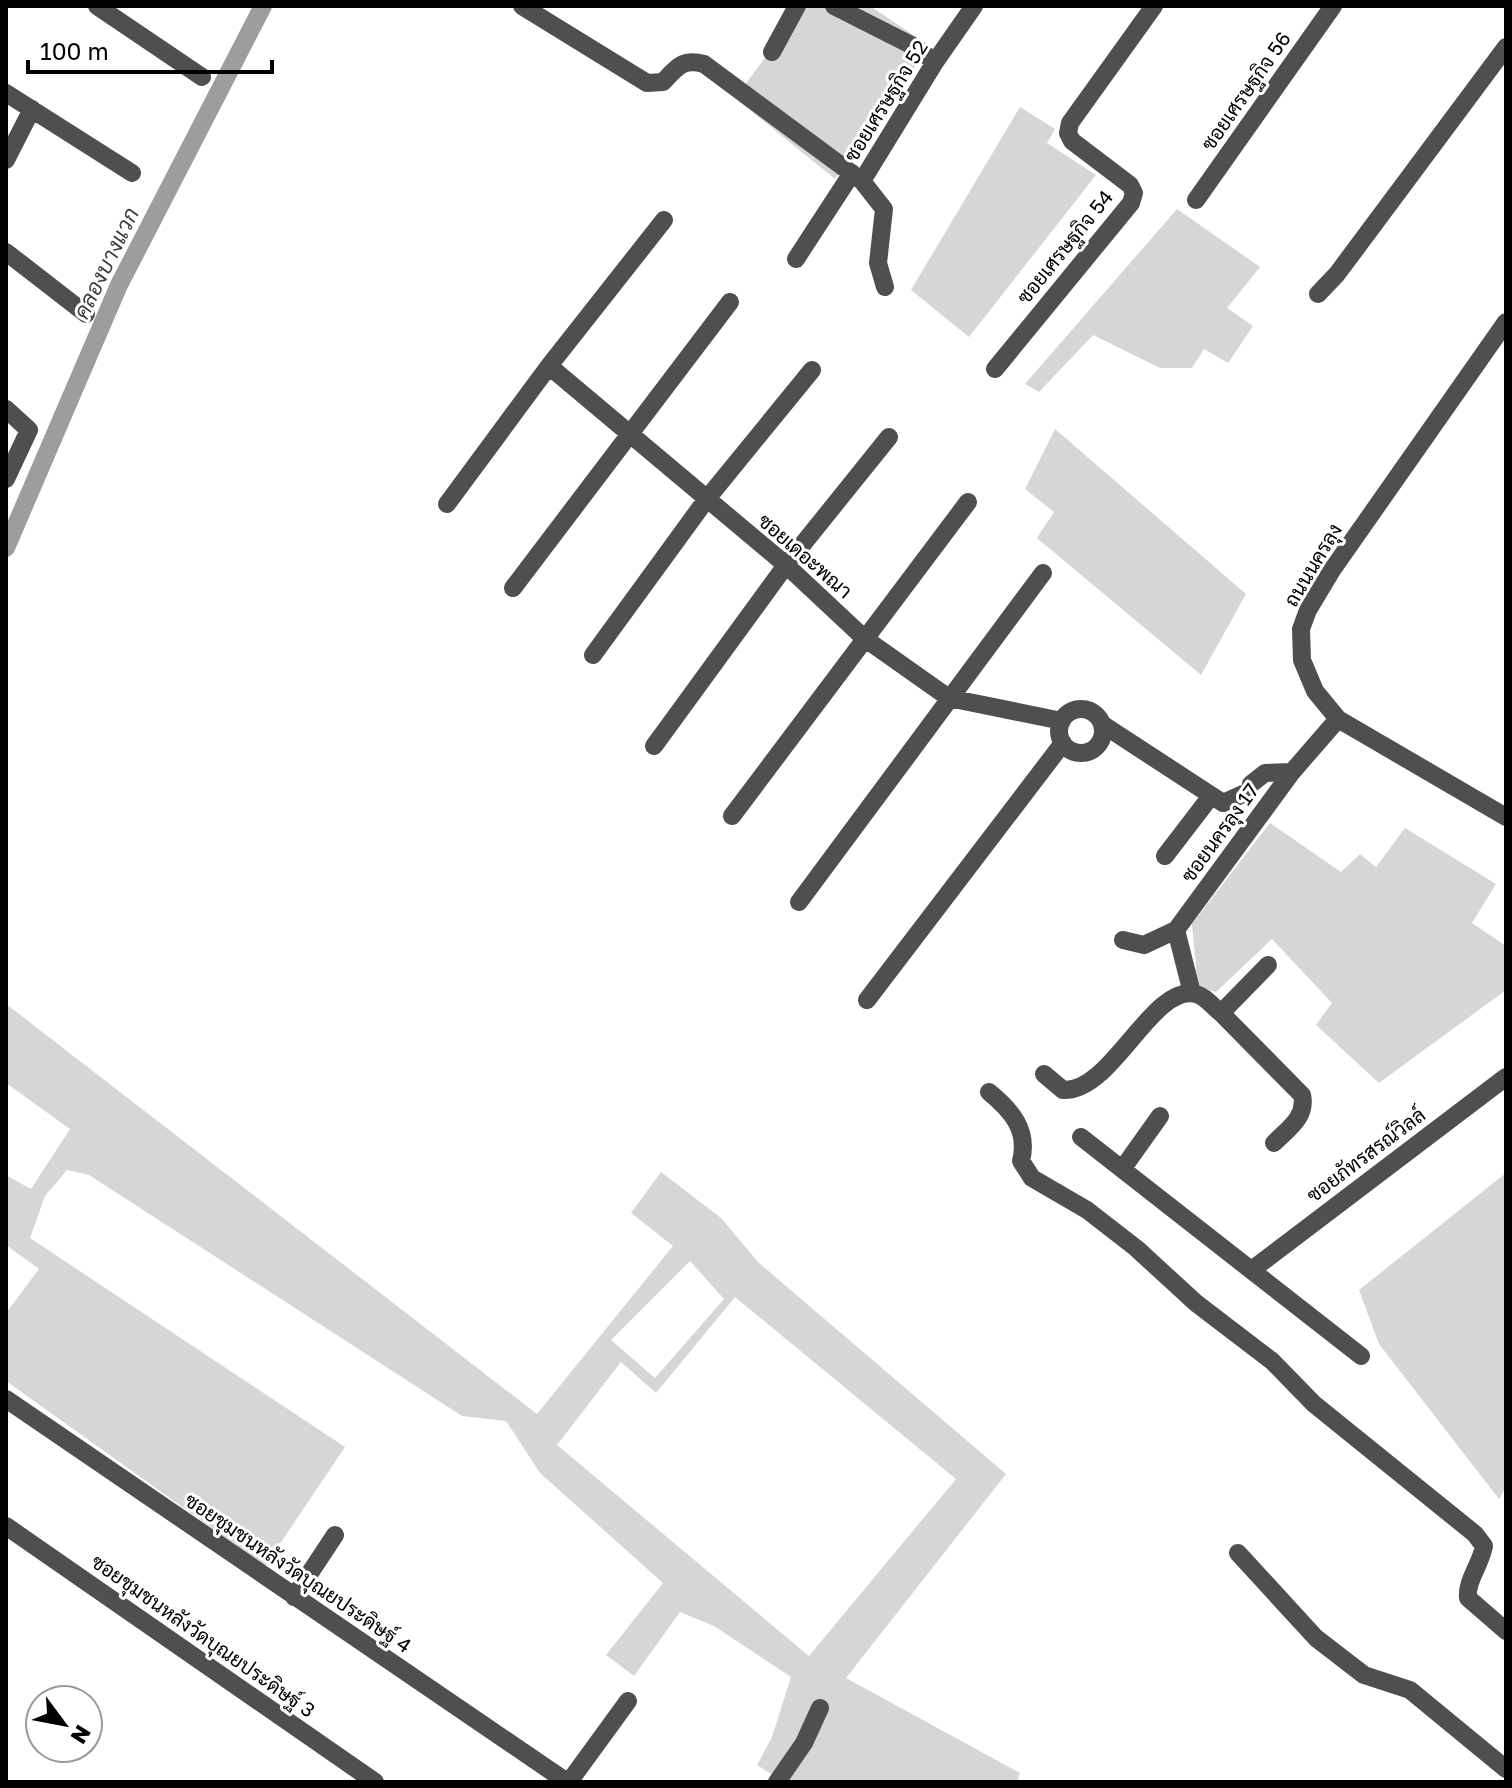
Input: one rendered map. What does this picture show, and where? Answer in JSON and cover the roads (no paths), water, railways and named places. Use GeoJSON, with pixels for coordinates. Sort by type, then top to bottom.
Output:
{"type":"FeatureCollection","features":[{"type":"Feature","properties":{"kind":"street"},"geometry":{"type":"LineString","coordinates":[[97,6],[202,77]]}},
{"type":"Feature","properties":{"kind":"street"},"geometry":{"type":"LineString","coordinates":[[522,6],[647,83],[663,82],[679,64],[689,60],[704,64],[857,177],[884,209],[878,263],[885,287]]}},
{"type":"Feature","properties":{"kind":"street"},"geometry":{"type":"LineString","coordinates":[[772,52],[797,6]]}},
{"type":"Feature","properties":{"kind":"street"},"geometry":{"type":"LineString","coordinates":[[834,6],[915,47],[935,62]]}},
{"type":"Feature","properties":{"kind":"street","name":"ซอยเศรษฐกิจ 52"},"geometry":{"type":"LineString","coordinates":[[796,259],[857,177],[974,6]]}},
{"type":"Feature","properties":{"kind":"street","name":"ซอยเศรษฐกิจ 54"},"geometry":{"type":"LineString","coordinates":[[995,369],[1131,203],[1134,193],[1130,185],[1072,141],[1068,133],[1070,123],[1154,6]]}},
{"type":"Feature","properties":{"kind":"street","name":"ซอยเศรษฐกิจ 56"},"geometry":{"type":"LineString","coordinates":[[1196,200],[1333,6]]}},
{"type":"Feature","properties":{"kind":"street"},"geometry":{"type":"LineString","coordinates":[[1318,294],[1337,274],[1506,47]]}},
{"type":"Feature","properties":{"kind":"street"},"geometry":{"type":"LineString","coordinates":[[6,93],[132,173]]}},
{"type":"Feature","properties":{"kind":"street"},"geometry":{"type":"LineString","coordinates":[[6,160],[32,109]]}},
{"type":"Feature","properties":{"kind":"street"},"geometry":{"type":"LineString","coordinates":[[447,504],[549,366],[664,220]]}},
{"type":"Feature","properties":{"kind":"street"},"geometry":{"type":"LineString","coordinates":[[6,252],[86,314]]}},
{"type":"Feature","properties":{"kind":"street"},"geometry":{"type":"LineString","coordinates":[[513,588],[730,302]]}},
{"type":"Feature","properties":{"kind":"street","name":"ถนนนครลุง"},"geometry":{"type":"LineString","coordinates":[[1506,322],[1332,570],[1308,610],[1301,629],[1302,660],[1315,691],[1338,719],[1506,817]]}},
{"type":"Feature","properties":{"kind":"street","name":"ซอยเดอะพณา"},"geometry":{"type":"LineString","coordinates":[[549,366],[786,565],[864,638],[949,698],[1062,721],[1072,712],[1085,710],[1211,796]]}},
{"type":"Feature","properties":{"kind":"street"},"geometry":{"type":"LineString","coordinates":[[593,655],[706,500],[812,370]]}},
{"type":"Feature","properties":{"kind":"street"},"geometry":{"type":"LineString","coordinates":[[6,409],[29,430],[6,479]]}},
{"type":"Feature","properties":{"kind":"street"},"geometry":{"type":"LineString","coordinates":[[654,746],[786,565],[889,437]]}},
{"type":"Feature","properties":{"kind":"street"},"geometry":{"type":"LineString","coordinates":[[732,816],[968,502]]}},
{"type":"Feature","properties":{"kind":"street"},"geometry":{"type":"LineString","coordinates":[[799,902],[1043,573]]}},
{"type":"Feature","properties":{"kind":"street","name":"ซอยนครลุง 17"},"geometry":{"type":"LineString","coordinates":[[1176,930],[1292,772],[1338,719]]}},
{"type":"Feature","properties":{"kind":"street"},"geometry":{"type":"LineString","coordinates":[[1062,721],[1060,732],[1063,743],[1074,752],[1088,752],[1102,738],[1102,724]]}},
{"type":"Feature","properties":{"kind":"street"},"geometry":{"type":"LineString","coordinates":[[867,1000],[1063,743]]}},
{"type":"Feature","properties":{"kind":"street"},"geometry":{"type":"LineString","coordinates":[[1165,856],[1211,796],[1223,803],[1247,789],[1265,773],[1292,772]]}},
{"type":"Feature","properties":{"kind":"street"},"geometry":{"type":"LineString","coordinates":[[1123,940],[1144,945],[1176,930],[1192,993]]}},
{"type":"Feature","properties":{"kind":"street"},"geometry":{"type":"LineString","coordinates":[[1221,1013],[1268,965]]}},
{"type":"Feature","properties":{"kind":"street"},"geometry":{"type":"LineString","coordinates":[[1044,1074],[1063,1090],[1079,1089],[1099,1075],[1157,1011],[1171,1000],[1192,993],[1201,996],[1221,1013],[1302,1095],[1305,1106],[1301,1116],[1274,1143]]}},
{"type":"Feature","properties":{"kind":"street","name":"ซอยภัทรสรณ์วิลล์"},"geometry":{"type":"LineString","coordinates":[[1253,1269],[1506,1077]]}},
{"type":"Feature","properties":{"kind":"street"},"geometry":{"type":"LineString","coordinates":[[989,1092],[1017,1119],[1023,1151],[1021,1161],[1032,1178],[1087,1210],[1136,1248],[1196,1303],[1272,1361],[1314,1404],[1475,1534],[1484,1546],[1482,1562],[1467,1591],[1468,1598],[1506,1631]]}},
{"type":"Feature","properties":{"kind":"street"},"geometry":{"type":"LineString","coordinates":[[1123,1168],[1160,1116]]}},
{"type":"Feature","properties":{"kind":"street"},"geometry":{"type":"LineString","coordinates":[[1081,1137],[1361,1356]]}},
{"type":"Feature","properties":{"kind":"street","name":"ซอยชุมชนหลังวัดบุณยประดิษฐ์ 4"},"geometry":{"type":"LineString","coordinates":[[6,1399],[568,1782]]}},
{"type":"Feature","properties":{"kind":"street","name":"ซอยชุมชนหลังวัดบุณยประดิษฐ์ 3"},"geometry":{"type":"LineString","coordinates":[[6,1526],[375,1782]]}},
{"type":"Feature","properties":{"kind":"street"},"geometry":{"type":"LineString","coordinates":[[294,1597],[335,1535]]}},
{"type":"Feature","properties":{"kind":"street"},"geometry":{"type":"LineString","coordinates":[[1238,1553],[1316,1638],[1364,1675],[1410,1690],[1506,1769]]}},
{"type":"Feature","properties":{"kind":"street"},"geometry":{"type":"LineString","coordinates":[[568,1782],[628,1701]]}},
{"type":"Feature","properties":{"kind":"street"},"geometry":{"type":"LineString","coordinates":[[777,1782],[804,1743],[820,1708]]}},
{"type":"Feature","properties":{"kind":"waterway","name":"คลองบางแวก"},"geometry":{"type":"LineString","coordinates":[[6,548],[119,285],[263,6]]}}]}
